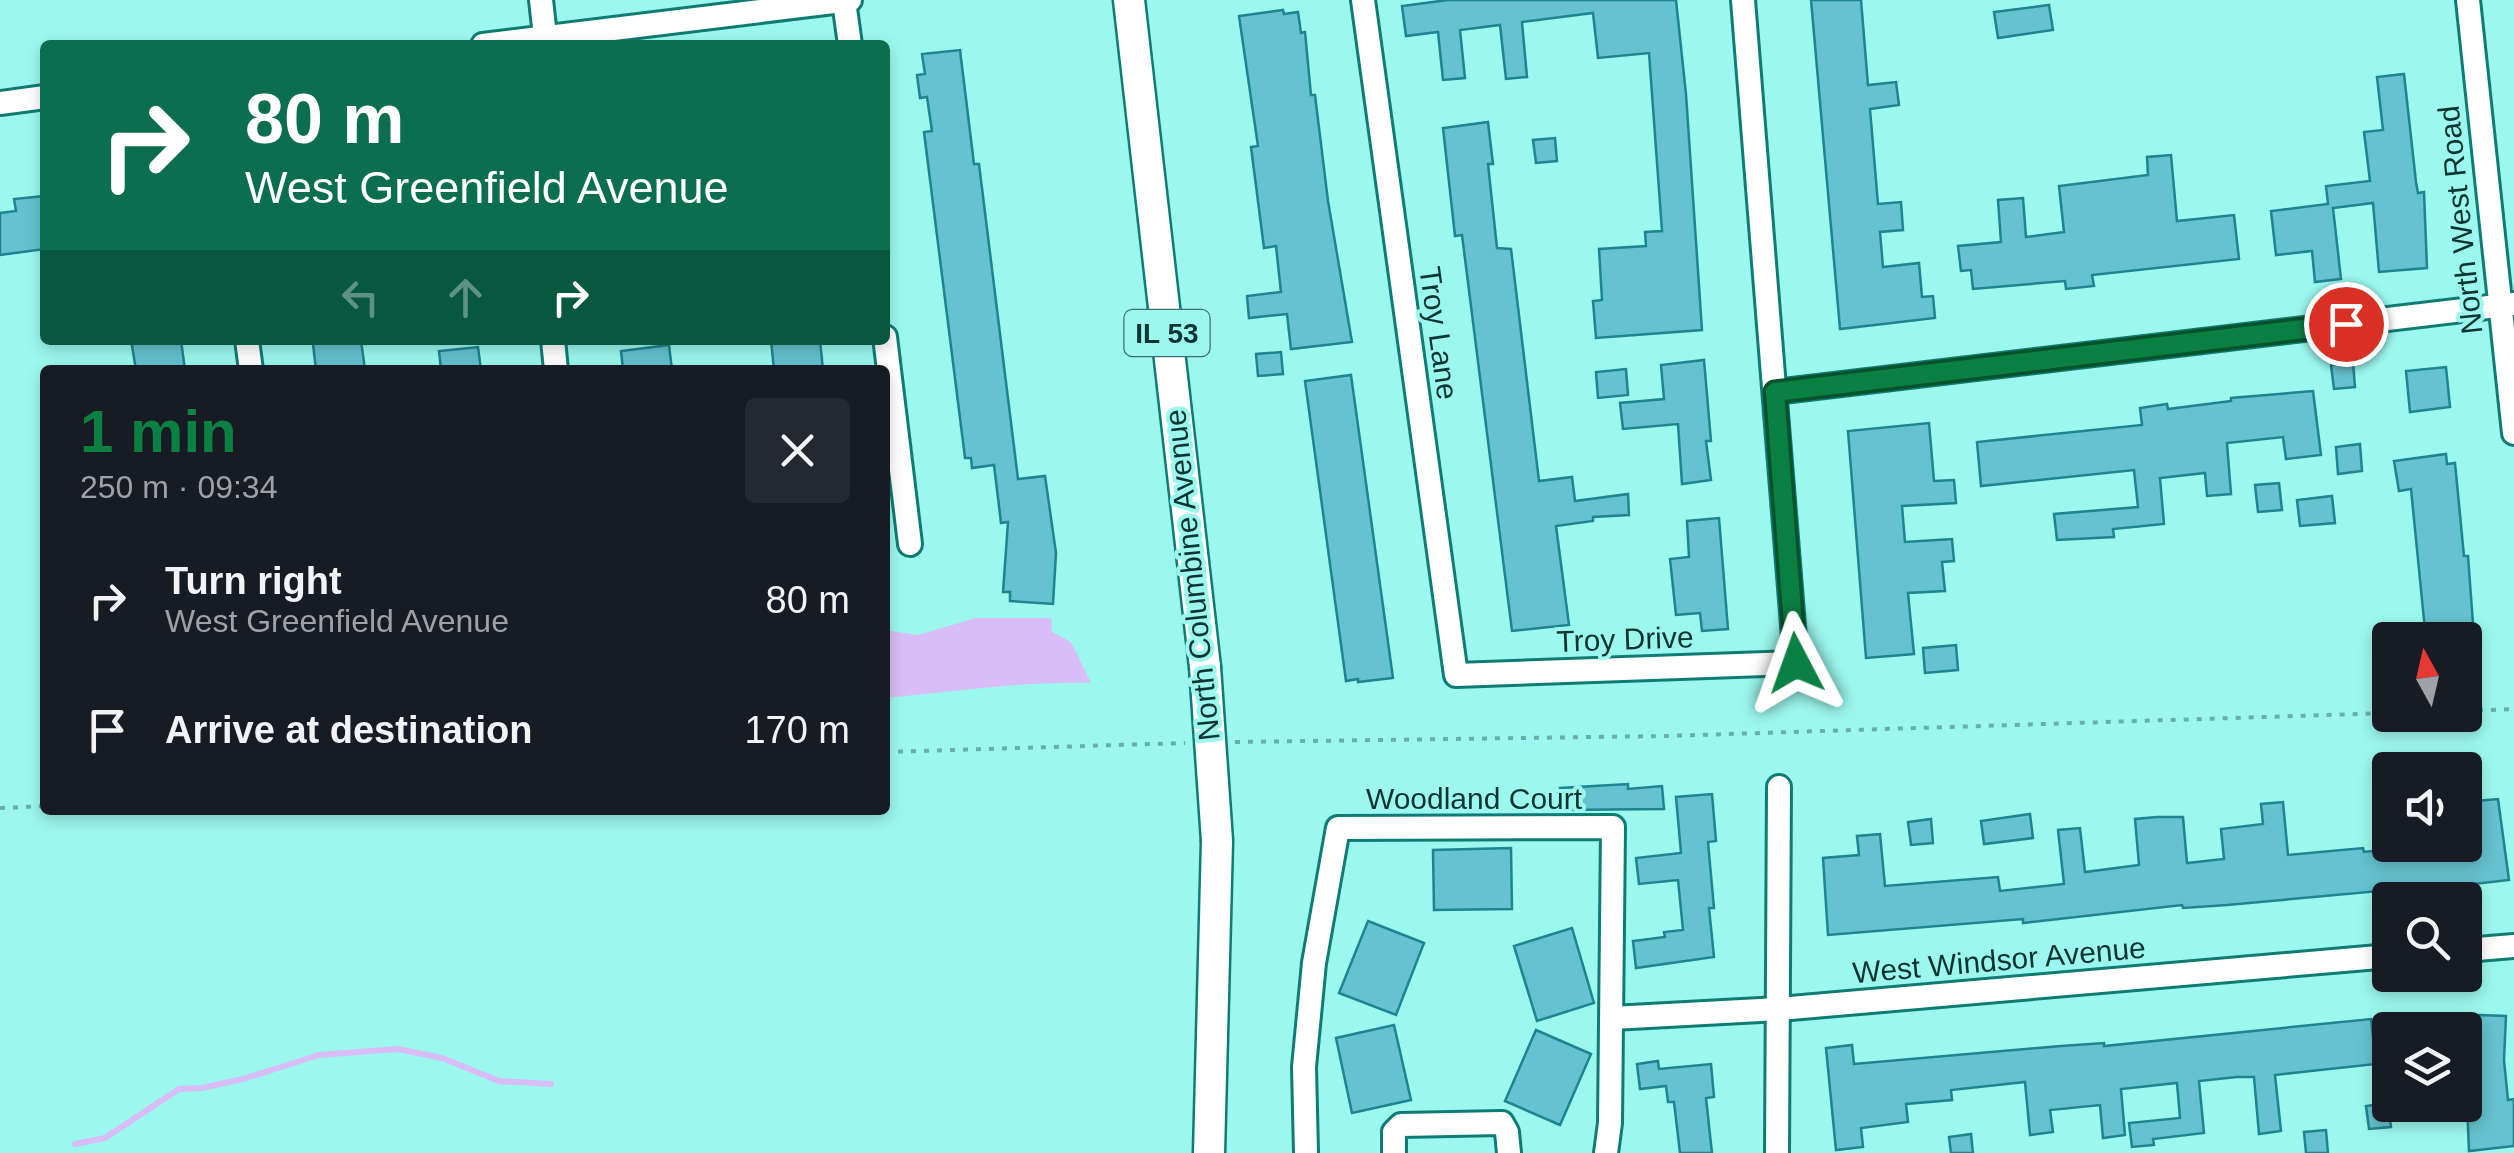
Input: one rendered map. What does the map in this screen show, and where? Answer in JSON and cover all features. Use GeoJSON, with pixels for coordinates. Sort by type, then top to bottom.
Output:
{"type":"FeatureCollection","features":[{"type":"Feature","properties":{"kind":"main road","name":"North Columbine Avenue"},"geometry":{"type":"LineString","coordinates":[[1129,0],[1205,666],[1216,840],[1208,1153]]}},
{"type":"Feature","properties":{"kind":"street"},"geometry":{"type":"LineString","coordinates":[[541,0],[546,40]]}},
{"type":"Feature","properties":{"kind":"street"},"geometry":{"type":"LineString","coordinates":[[553,40],[847,0],[850,40]]}},
{"type":"Feature","properties":{"kind":"street","name":"Troy Lane"},"geometry":{"type":"LineString","coordinates":[[1363,0],[1456,675]]}},
{"type":"Feature","properties":{"kind":"street"},"geometry":{"type":"LineString","coordinates":[[1743,0],[1775,392],[2506,304]]}},
{"type":"Feature","properties":{"kind":"street","name":"North West Road"},"geometry":{"type":"LineString","coordinates":[[2468,0],[2506,304],[2514,433]]}},
{"type":"Feature","properties":{"kind":"street"},"geometry":{"type":"LineString","coordinates":[[0,103],[40,99]]}},
{"type":"Feature","properties":{"kind":"street"},"geometry":{"type":"LineString","coordinates":[[890,378],[910,544]]}},
{"type":"Feature","properties":{"kind":"street","name":"Troy Drive"},"geometry":{"type":"LineString","coordinates":[[1456,675],[1796,663],[1775,392]]}},
{"type":"Feature","properties":{"kind":"street"},"geometry":{"type":"LineString","coordinates":[[1777,1153],[1778,787]]}},
{"type":"Feature","properties":{"kind":"street","name":"Woodland Court"},"geometry":{"type":"LineString","coordinates":[[1306,1153],[1304,1067],[1312,980],[1338,828],[1613,828],[1612,1018],[1606,1153]]}},
{"type":"Feature","properties":{"kind":"street"},"geometry":{"type":"LineString","coordinates":[[2482,949],[2514,946]]}},
{"type":"Feature","properties":{"kind":"street","name":"West Windsor Avenue"},"geometry":{"type":"LineString","coordinates":[[1612,1018],[1779,1008],[2372,958]]}},
{"type":"Feature","properties":{"kind":"street"},"geometry":{"type":"LineString","coordinates":[[1394,1153],[1394,1132],[1402,1125],[1502,1123],[1507,1132],[1508,1153]]}},
{"type":"Feature","properties":{"kind":"path"},"geometry":{"type":"LineString","coordinates":[[2482,711],[2514,710]]}},
{"type":"Feature","properties":{"kind":"path"},"geometry":{"type":"LineString","coordinates":[[1234,742],[1665,736],[2372,715]]}},
{"type":"Feature","properties":{"kind":"path"},"geometry":{"type":"LineString","coordinates":[[890,752],[1195,743]]}},
{"type":"Feature","properties":{"kind":"path"},"geometry":{"type":"LineString","coordinates":[[0,808],[40,806]]}},
{"type":"Feature","properties":{"kind":"shaded area"},"geometry":{"type":"Polygon","coordinates":[[[976,618],[1051,618],[1052,632],[1071,642],[1091,683],[1013,685],[890,697],[890,631],[918,635],[976,618]]]}},
{"type":"Feature","properties":{"kind":"building"},"geometry":{"type":"Polygon","coordinates":[[[1448,0],[1676,0],[1702,330],[1596,338],[1593,301],[1602,300],[1599,249],[1646,246],[1645,232],[1662,231],[1649,53],[1598,58],[1593,13],[1522,22],[1527,77],[1506,79],[1500,25],[1460,30],[1465,78],[1443,80],[1438,32],[1406,36],[1402,6],[1448,0]]]}},
{"type":"Feature","properties":{"kind":"building"},"geometry":{"type":"Polygon","coordinates":[[[1811,0],[1861,0],[1868,85],[1896,82],[1899,105],[1870,109],[1878,204],[1901,202],[1903,230],[1880,232],[1883,267],[1919,263],[1922,297],[1933,296],[1935,318],[1840,329],[1811,0]]]}},
{"type":"Feature","properties":{"kind":"building"},"geometry":{"type":"Polygon","coordinates":[[[2049,5],[2053,30],[1998,38],[1994,12],[2049,5]]]}},
{"type":"Feature","properties":{"kind":"building"},"geometry":{"type":"Polygon","coordinates":[[[1283,10],[1284,14],[1298,12],[1301,33],[1305,32],[1311,95],[1315,95],[1352,342],[1291,349],[1287,314],[1249,318],[1247,296],[1281,292],[1276,246],[1264,248],[1251,147],[1258,146],[1239,16],[1283,10]]]}},
{"type":"Feature","properties":{"kind":"building"},"geometry":{"type":"Polygon","coordinates":[[[960,50],[974,164],[979,164],[1018,479],[1045,476],[1056,553],[1053,604],[1010,601],[1010,592],[1003,592],[1008,522],[1001,523],[994,465],[972,468],[971,458],[965,458],[924,132],[932,131],[927,97],[920,98],[917,75],[925,74],[922,54],[960,50]]]}},
{"type":"Feature","properties":{"kind":"building"},"geometry":{"type":"Polygon","coordinates":[[[2404,74],[2416,182],[2418,193],[2424,192],[2427,268],[2379,272],[2373,203],[2333,208],[2341,279],[2315,282],[2312,251],[2276,255],[2271,211],[2328,204],[2326,186],[2370,181],[2364,132],[2383,130],[2377,77],[2404,74]]]}},
{"type":"Feature","properties":{"kind":"building"},"geometry":{"type":"Polygon","coordinates":[[[1488,122],[1497,248],[1511,249],[1539,481],[1572,477],[1575,501],[1628,494],[1629,515],[1593,517],[1593,521],[1556,526],[1569,625],[1512,631],[1462,235],[1455,236],[1443,128],[1488,122]]]}},
{"type":"Feature","properties":{"kind":"building"},"geometry":{"type":"Polygon","coordinates":[[[1555,138],[1557,161],[1536,163],[1533,140],[1555,138]]]}},
{"type":"Feature","properties":{"kind":"building"},"geometry":{"type":"Polygon","coordinates":[[[2171,155],[2177,221],[2234,215],[2239,259],[2092,275],[2094,286],[2066,289],[2065,281],[1973,289],[1971,270],[1961,271],[1958,246],[2001,242],[1998,200],[2023,198],[2026,237],[2064,232],[2059,186],[2148,175],[2147,157],[2171,155]]]}},
{"type":"Feature","properties":{"kind":"building"},"geometry":{"type":"Polygon","coordinates":[[[40,196],[40,250],[0,255],[0,213],[16,211],[14,199],[40,196]]]}},
{"type":"Feature","properties":{"kind":"building"},"geometry":{"type":"Polygon","coordinates":[[[132,345],[182,345],[184,365],[135,365],[132,345]]]}},
{"type":"Feature","properties":{"kind":"building"},"geometry":{"type":"Polygon","coordinates":[[[313,345],[362,345],[364,365],[315,365],[313,345]]]}},
{"type":"Feature","properties":{"kind":"building"},"geometry":{"type":"Polygon","coordinates":[[[669,345],[671,365],[622,365],[621,351],[669,345]]]}},
{"type":"Feature","properties":{"kind":"building"},"geometry":{"type":"Polygon","coordinates":[[[772,345],[820,345],[822,365],[774,365],[772,345]]]}},
{"type":"Feature","properties":{"kind":"building"},"geometry":{"type":"Polygon","coordinates":[[[478,347],[480,365],[440,365],[439,351],[478,347]]]}},
{"type":"Feature","properties":{"kind":"building"},"geometry":{"type":"Polygon","coordinates":[[[1281,352],[1283,374],[1258,376],[1256,354],[1281,352]]]}},
{"type":"Feature","properties":{"kind":"building"},"geometry":{"type":"Polygon","coordinates":[[[1704,360],[1711,480],[1682,484],[1678,424],[1623,429],[1620,403],[1664,399],[1661,365],[1704,360]]]}},
{"type":"Feature","properties":{"kind":"building"},"geometry":{"type":"Polygon","coordinates":[[[2353,362],[2355,387],[2334,389],[2331,365],[2353,362]]]}},
{"type":"Feature","properties":{"kind":"building"},"geometry":{"type":"Polygon","coordinates":[[[2446,367],[2450,407],[2410,412],[2406,371],[2446,367]]]}},
{"type":"Feature","properties":{"kind":"building"},"geometry":{"type":"Polygon","coordinates":[[[1626,369],[1628,395],[1598,398],[1596,372],[1626,369]]]}},
{"type":"Feature","properties":{"kind":"building"},"geometry":{"type":"Polygon","coordinates":[[[1351,375],[1393,678],[1358,682],[1346,681],[1305,381],[1351,375]]]}},
{"type":"Feature","properties":{"kind":"building"},"geometry":{"type":"Polygon","coordinates":[[[2313,391],[2321,455],[2286,459],[2283,437],[2227,443],[2231,494],[2207,496],[2205,473],[2160,478],[2164,524],[2113,529],[2114,537],[2057,540],[2054,514],[2138,507],[2134,470],[1981,486],[1977,442],[2142,425],[2140,408],[2167,404],[2168,409],[2231,398],[2313,391]]]}},
{"type":"Feature","properties":{"kind":"building"},"geometry":{"type":"Polygon","coordinates":[[[1929,423],[1934,481],[1954,480],[1956,503],[1902,506],[1905,542],[1952,539],[1954,561],[1942,562],[1945,591],[1908,593],[1914,654],[1866,658],[1848,431],[1929,423]]]}},
{"type":"Feature","properties":{"kind":"building"},"geometry":{"type":"Polygon","coordinates":[[[2360,444],[2362,471],[2338,474],[2336,447],[2360,444]]]}},
{"type":"Feature","properties":{"kind":"building"},"geometry":{"type":"Polygon","coordinates":[[[2446,454],[2447,464],[2455,463],[2473,622],[2424,622],[2411,489],[2399,491],[2394,461],[2446,454]]]}},
{"type":"Feature","properties":{"kind":"building"},"geometry":{"type":"Polygon","coordinates":[[[2279,483],[2282,510],[2258,512],[2255,485],[2279,483]]]}},
{"type":"Feature","properties":{"kind":"building"},"geometry":{"type":"Polygon","coordinates":[[[2332,496],[2335,523],[2300,526],[2297,500],[2332,496]]]}},
{"type":"Feature","properties":{"kind":"building"},"geometry":{"type":"Polygon","coordinates":[[[1719,518],[1728,629],[1702,631],[1700,613],[1676,615],[1670,559],[1689,557],[1687,521],[1719,518]]]}},
{"type":"Feature","properties":{"kind":"building"},"geometry":{"type":"Polygon","coordinates":[[[1956,645],[1958,670],[1925,673],[1923,648],[1956,645]]]}},
{"type":"Feature","properties":{"kind":"building"},"geometry":{"type":"Polygon","coordinates":[[[1628,784],[1628,789],[1662,786],[1664,809],[1561,810],[1560,788],[1628,784]]]}},
{"type":"Feature","properties":{"kind":"building"},"geometry":{"type":"Polygon","coordinates":[[[1712,794],[1716,841],[1708,842],[1714,957],[1636,968],[1633,941],[1683,930],[1678,880],[1639,884],[1636,858],[1681,853],[1676,797],[1712,794]]]}},
{"type":"Feature","properties":{"kind":"building"},"geometry":{"type":"Polygon","coordinates":[[[2498,799],[2509,880],[2372,882],[2372,892],[2227,905],[2182,905],[2023,923],[2023,919],[1828,935],[1823,858],[1859,855],[1857,836],[1880,834],[1885,886],[1998,877],[2000,891],[2064,884],[2058,830],[2080,828],[2085,872],[2139,865],[2135,819],[2183,817],[2187,863],[2224,859],[2221,829],[2263,824],[2261,804],[2283,802],[2288,855],[2363,848],[2364,852],[2372,851],[2372,862],[2482,862],[2482,800],[2498,799]]]}},
{"type":"Feature","properties":{"kind":"building"},"geometry":{"type":"Polygon","coordinates":[[[2030,814],[2033,838],[1984,844],[1981,821],[2030,814]]]}},
{"type":"Feature","properties":{"kind":"building"},"geometry":{"type":"Polygon","coordinates":[[[1931,819],[1933,843],[1911,845],[1908,822],[1931,819]]]}},
{"type":"Feature","properties":{"kind":"building"},"geometry":{"type":"Polygon","coordinates":[[[1511,848],[1512,909],[1434,910],[1433,850],[1511,848]]]}},
{"type":"Feature","properties":{"kind":"building"},"geometry":{"type":"Polygon","coordinates":[[[1368,921],[1424,943],[1396,1015],[1339,993],[1368,921]]]}},
{"type":"Feature","properties":{"kind":"building"},"geometry":{"type":"Polygon","coordinates":[[[1572,928],[1594,1003],[1537,1021],[1514,946],[1572,928]]]}},
{"type":"Feature","properties":{"kind":"building"},"geometry":{"type":"Polygon","coordinates":[[[2482,1015],[2506,1016],[2504,1060],[2508,1100],[2514,1099],[2514,1146],[2469,1151],[2468,1122],[2482,1122],[2482,1015]]]}},
{"type":"Feature","properties":{"kind":"building"},"geometry":{"type":"Polygon","coordinates":[[[2371,1019],[2372,1064],[2275,1075],[2281,1131],[2259,1134],[2254,1077],[2237,1077],[2199,1081],[2204,1133],[2153,1139],[2154,1145],[2132,1147],[2129,1123],[2180,1118],[2177,1083],[2121,1089],[2125,1135],[2103,1138],[2100,1105],[2050,1110],[2053,1132],[2030,1135],[2025,1082],[1951,1090],[1952,1100],[1906,1104],[1908,1122],[1861,1128],[1863,1147],[1836,1150],[1826,1048],[1852,1045],[1854,1064],[2061,1046],[2104,1046],[2371,1019]]]}},
{"type":"Feature","properties":{"kind":"building"},"geometry":{"type":"Polygon","coordinates":[[[1394,1025],[1411,1100],[1352,1113],[1336,1038],[1394,1025]]]}},
{"type":"Feature","properties":{"kind":"building"},"geometry":{"type":"Polygon","coordinates":[[[1536,1030],[1591,1054],[1560,1125],[1505,1101],[1536,1030]]]}},
{"type":"Feature","properties":{"kind":"building"},"geometry":{"type":"Polygon","coordinates":[[[1658,1061],[1659,1069],[1711,1064],[1714,1097],[1706,1098],[1712,1153],[1680,1153],[1674,1102],[1668,1102],[1666,1086],[1640,1089],[1637,1064],[1658,1061]]]}},
{"type":"Feature","properties":{"kind":"building"},"geometry":{"type":"Polygon","coordinates":[[[2372,1105],[2372,1122],[2390,1122],[2391,1127],[2369,1129],[2366,1106],[2372,1105]]]}},
{"type":"Feature","properties":{"kind":"building"},"geometry":{"type":"Polygon","coordinates":[[[2326,1130],[2328,1153],[2306,1153],[2304,1132],[2326,1130]]]}},
{"type":"Feature","properties":{"kind":"building"},"geometry":{"type":"Polygon","coordinates":[[[1971,1134],[1973,1153],[1951,1153],[1949,1137],[1971,1134]]]}},
{"type":"Feature","properties":{"kind":"waterway"},"geometry":{"type":"LineString","coordinates":[[75,1144],[105,1138],[179,1089],[243,1079],[319,1055],[398,1049],[442,1058],[499,1081],[551,1084]]}},
{"type":"Feature","properties":{"kind":"route"},"geometry":{"type":"LineString","coordinates":[[1796,663],[1775,392],[2346,324]]}}]}
